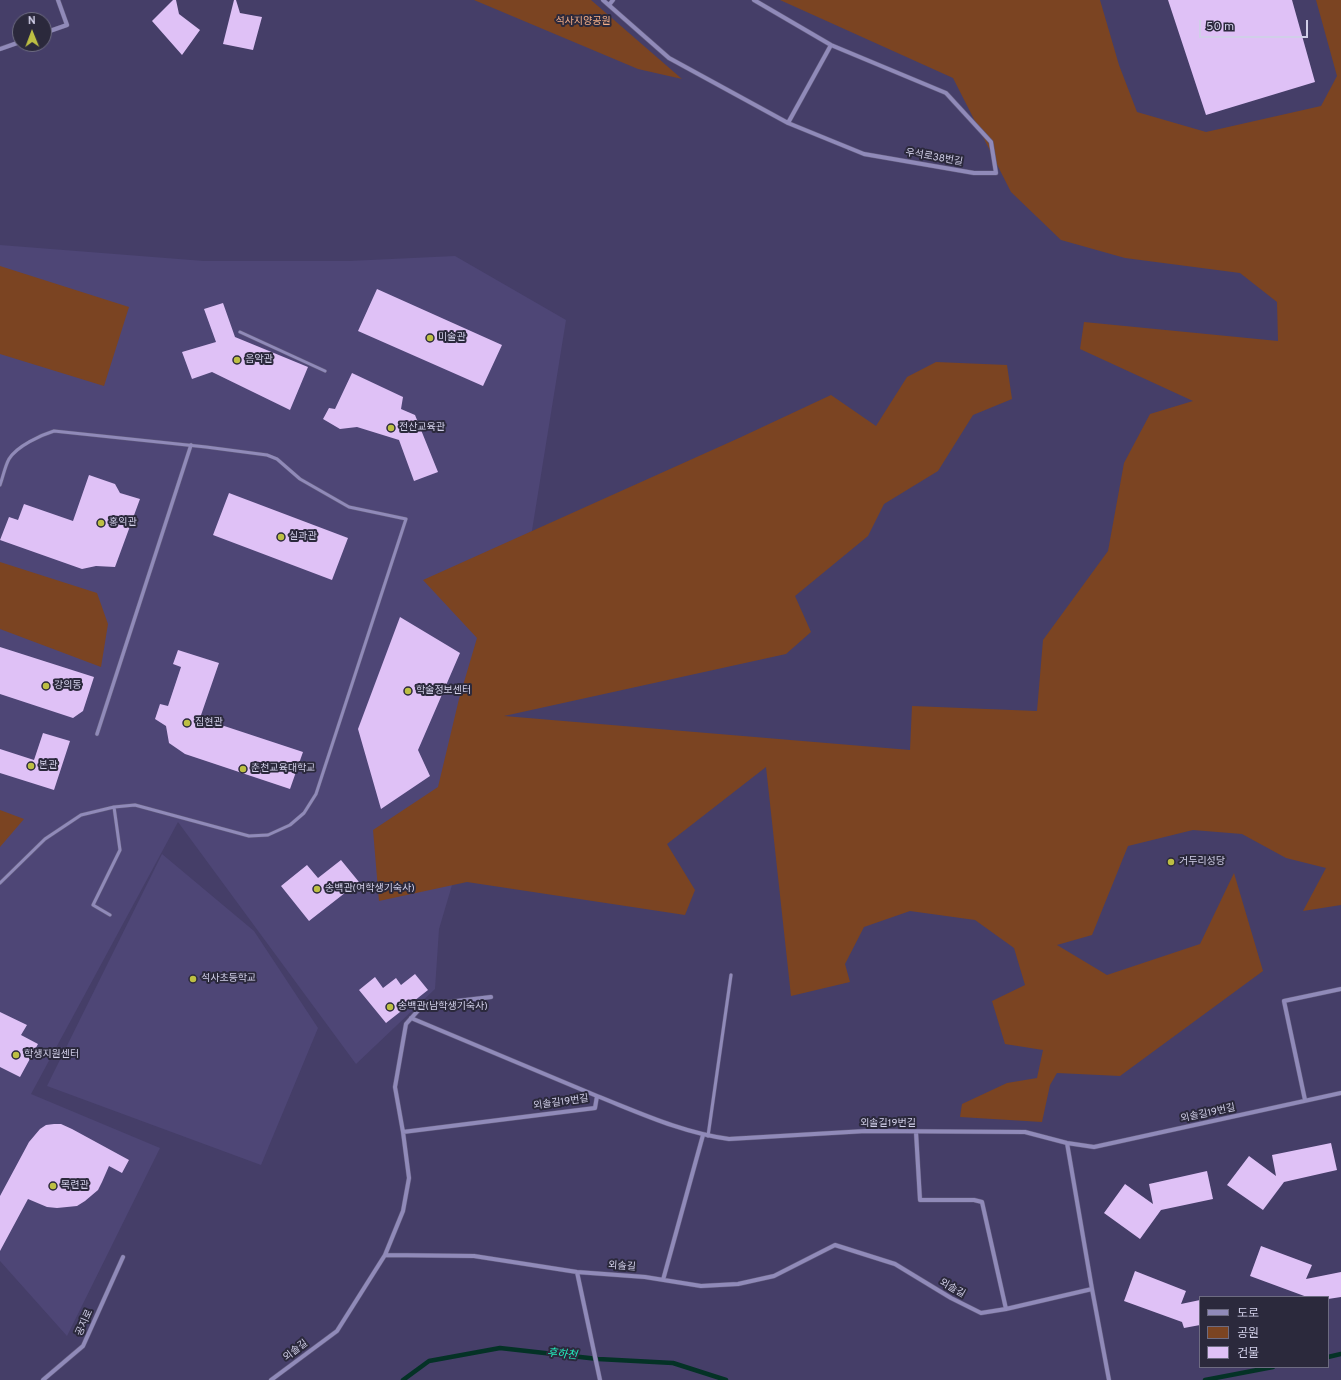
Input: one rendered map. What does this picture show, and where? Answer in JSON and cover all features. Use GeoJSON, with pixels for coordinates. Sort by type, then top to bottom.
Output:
{"type":"FeatureCollection","features":[{"type":"Feature","properties":{"kind":"street"},"geometry":{"type":"LineString","coordinates":[[52,30],[67,25],[58,0]]}},
{"type":"Feature","properties":{"kind":"street","name":"우석로38번길"},"geometry":{"type":"LineString","coordinates":[[602,0],[669,58],[788,123],[864,154],[974,173],[996,172],[991,142],[946,93],[831,45],[754,0]]}},
{"type":"Feature","properties":{"kind":"street"},"geometry":{"type":"LineString","coordinates":[[609,5],[613,0]]}},
{"type":"Feature","properties":{"kind":"street"},"geometry":{"type":"LineString","coordinates":[[0,49],[12,45]]}},
{"type":"Feature","properties":{"kind":"street"},"geometry":{"type":"LineString","coordinates":[[788,123],[831,45]]}},
{"type":"Feature","properties":{"kind":"street"},"geometry":{"type":"LineString","coordinates":[[97,734],[191,446]]}},
{"type":"Feature","properties":{"kind":"street"},"geometry":{"type":"LineString","coordinates":[[1305,1100],[1284,1001],[1341,989]]}},
{"type":"Feature","properties":{"kind":"street"},"geometry":{"type":"LineString","coordinates":[[385,1255],[403,1211],[409,1178],[395,1087],[406,1024],[423,1006],[491,996]]}},
{"type":"Feature","properties":{"kind":"street"},"geometry":{"type":"LineString","coordinates":[[411,1018],[597,1096]]}},
{"type":"Feature","properties":{"kind":"street","name":"외솔길19번길"},"geometry":{"type":"LineString","coordinates":[[403,1132],[595,1108],[597,1096],[672,1125],[703,1135],[729,1139],[866,1131],[1025,1132],[1067,1143],[1094,1147],[1341,1093]]}},
{"type":"Feature","properties":{"kind":"street"},"geometry":{"type":"LineString","coordinates":[[916,1132],[920,1200],[974,1200],[982,1202],[1006,1309]]}},
{"type":"Feature","properties":{"kind":"street"},"geometry":{"type":"LineString","coordinates":[[663,1280],[703,1135]]}},
{"type":"Feature","properties":{"kind":"street"},"geometry":{"type":"LineString","coordinates":[[1067,1143],[1109,1378]]}},
{"type":"Feature","properties":{"kind":"street","name":"외솔길"},"geometry":{"type":"LineString","coordinates":[[271,1380],[337,1330],[385,1255],[474,1256],[577,1272],[645,1277],[701,1286],[738,1284],[774,1276],[835,1245],[895,1264],[951,1298],[981,1314],[1092,1289]]}},
{"type":"Feature","properties":{"kind":"street","name":"공지로"},"geometry":{"type":"LineString","coordinates":[[42,1380],[83,1346],[123,1258]]}},
{"type":"Feature","properties":{"kind":"street"},"geometry":{"type":"LineString","coordinates":[[577,1272],[600,1380]]}},
{"type":"Feature","properties":{"kind":"lane"},"geometry":{"type":"LineString","coordinates":[[240,332],[325,371]]}},
{"type":"Feature","properties":{"kind":"lane"},"geometry":{"type":"LineString","coordinates":[[0,485],[10,458],[41,435],[54,431],[267,455],[277,459],[300,479],[349,507],[406,519],[316,794],[304,813],[290,825],[268,835],[249,836],[135,805],[114,807],[81,814],[45,839],[0,883]]}},
{"type":"Feature","properties":{"kind":"lane"},"geometry":{"type":"LineString","coordinates":[[110,915],[93,905],[120,850],[114,807]]}},
{"type":"Feature","properties":{"kind":"lane"},"geometry":{"type":"LineString","coordinates":[[708,1136],[731,975]]}},
{"type":"Feature","properties":{"kind":"shaded area","name":"춘천교육대학교"},"geometry":{"type":"Polygon","coordinates":[[[0,245],[204,261],[349,261],[455,256],[566,320],[502,716],[439,929],[435,989],[356,1064],[178,822],[31,1094],[160,1148],[67,1336],[0,1261],[0,245]]]}},
{"type":"Feature","properties":{"kind":"shaded area","name":"석사초등학교"},"geometry":{"type":"Polygon","coordinates":[[[162,854],[254,931],[318,1028],[261,1165],[47,1086],[162,854]]]}},
{"type":"Feature","properties":{"kind":"green space","name":"석사지양공원"},"geometry":{"type":"Polygon","coordinates":[[[474,0],[591,0],[682,79],[638,69],[474,0]]]}},
{"type":"Feature","properties":{"kind":"green space"},"geometry":{"type":"Polygon","coordinates":[[[780,0],[1100,0],[1119,65],[1137,112],[1206,132],[1321,106],[1337,76],[1316,0],[1341,0],[1341,905],[1303,911],[1326,868],[1286,858],[1242,834],[1193,830],[1128,846],[1092,935],[1057,945],[1107,975],[1200,944],[1234,873],[1263,971],[1120,1076],[1057,1073],[1050,1085],[1042,1122],[960,1117],[962,1104],[1007,1083],[1037,1078],[1043,1050],[1005,1044],[992,1001],[1025,985],[1014,948],[975,920],[910,911],[864,927],[845,964],[850,982],[791,996],[766,767],[667,844],[695,890],[685,915],[467,882],[379,901],[373,830],[438,787],[459,699],[477,638],[423,580],[831,395],[876,426],[907,377],[936,362],[1007,365],[1012,399],[973,415],[938,471],[884,504],[868,536],[795,596],[811,632],[786,654],[504,716],[910,750],[912,706],[1037,711],[1043,640],[1108,551],[1124,463],[1150,414],[1193,401],[1080,349],[1084,322],[1278,341],[1277,302],[1240,273],[1125,258],[1061,240],[1011,192],[953,78],[780,0]]]}},
{"type":"Feature","properties":{"kind":"green space"},"geometry":{"type":"Polygon","coordinates":[[[0,266],[129,307],[104,386],[0,354],[0,266]]]}},
{"type":"Feature","properties":{"kind":"green space"},"geometry":{"type":"Polygon","coordinates":[[[0,562],[97,593],[108,624],[101,667],[0,629],[0,562]]]}},
{"type":"Feature","properties":{"kind":"green space"},"geometry":{"type":"Polygon","coordinates":[[[0,810],[24,819],[0,847],[0,810]]]}},
{"type":"Feature","properties":{"kind":"building"},"geometry":{"type":"Polygon","coordinates":[[[173,0],[176,0],[179,14],[200,30],[182,55],[152,21],[173,0]]]}},
{"type":"Feature","properties":{"kind":"building"},"geometry":{"type":"Polygon","coordinates":[[[234,0],[236,0],[240,13],[262,17],[253,50],[223,44],[234,0]]]}},
{"type":"Feature","properties":{"kind":"building"},"geometry":{"type":"Polygon","coordinates":[[[1168,0],[1292,0],[1315,82],[1206,115],[1168,0]]]}},
{"type":"Feature","properties":{"kind":"building","name":"미술관"},"geometry":{"type":"Polygon","coordinates":[[[377,289],[502,345],[483,386],[358,331],[377,289]]]}},
{"type":"Feature","properties":{"kind":"building","name":"음악관"},"geometry":{"type":"Polygon","coordinates":[[[223,303],[235,337],[308,367],[290,410],[212,372],[192,379],[182,352],[216,342],[204,309],[223,303]]]}},
{"type":"Feature","properties":{"kind":"building","name":"전산교육관"},"geometry":{"type":"Polygon","coordinates":[[[352,373],[403,397],[401,409],[415,415],[438,472],[414,481],[399,440],[357,427],[340,429],[323,419],[329,408],[335,409],[352,373]]]}},
{"type":"Feature","properties":{"kind":"building","name":"홍익관"},"geometry":{"type":"Polygon","coordinates":[[[89,475],[115,484],[120,493],[140,499],[115,567],[96,566],[82,569],[0,540],[9,517],[18,520],[24,504],[73,521],[89,475]]]}},
{"type":"Feature","properties":{"kind":"building","name":"실과관"},"geometry":{"type":"Polygon","coordinates":[[[229,493],[348,538],[332,580],[213,535],[229,493]]]}},
{"type":"Feature","properties":{"kind":"building","name":"학술정보센터"},"geometry":{"type":"Polygon","coordinates":[[[400,617],[460,653],[418,750],[430,776],[381,809],[358,729],[400,617]]]}},
{"type":"Feature","properties":{"kind":"building","name":"강의동"},"geometry":{"type":"Polygon","coordinates":[[[0,647],[94,677],[83,711],[73,718],[0,694],[0,647]]]}},
{"type":"Feature","properties":{"kind":"building","name":"집현관"},"geometry":{"type":"Polygon","coordinates":[[[178,650],[219,663],[200,718],[303,752],[290,789],[185,754],[169,743],[166,726],[155,719],[160,704],[168,706],[181,667],[173,664],[178,650]]]}},
{"type":"Feature","properties":{"kind":"building","name":"본관"},"geometry":{"type":"Polygon","coordinates":[[[43,733],[70,741],[54,790],[0,773],[0,749],[34,760],[43,733]]]}},
{"type":"Feature","properties":{"kind":"building","name":"송백관(여학생기숙사)"},"geometry":{"type":"Polygon","coordinates":[[[341,860],[359,882],[309,921],[281,886],[307,865],[318,878],[341,860]]]}},
{"type":"Feature","properties":{"kind":"building","name":"송백관(남학생기숙사)"},"geometry":{"type":"Polygon","coordinates":[[[415,974],[428,990],[386,1023],[359,990],[375,977],[383,988],[396,978],[401,985],[415,974]]]}},
{"type":"Feature","properties":{"kind":"building","name":"학생지원센터"},"geometry":{"type":"Polygon","coordinates":[[[0,1012],[27,1025],[21,1035],[38,1044],[20,1077],[0,1067],[0,1012]]]}},
{"type":"Feature","properties":{"kind":"building","name":"목련관"},"geometry":{"type":"Polygon","coordinates":[[[61,1124],[72,1129],[129,1160],[122,1173],[109,1166],[98,1190],[77,1206],[57,1208],[47,1207],[28,1199],[0,1251],[0,1196],[29,1142],[40,1129],[46,1125],[61,1124]]]}},
{"type":"Feature","properties":{"kind":"building"},"geometry":{"type":"Polygon","coordinates":[[[1331,1143],[1337,1170],[1284,1182],[1263,1210],[1227,1185],[1249,1156],[1276,1176],[1272,1155],[1331,1143]]]}},
{"type":"Feature","properties":{"kind":"building"},"geometry":{"type":"Polygon","coordinates":[[[1207,1171],[1213,1199],[1161,1210],[1140,1239],[1104,1213],[1125,1184],[1153,1204],[1149,1184],[1207,1171]]]}},
{"type":"Feature","properties":{"kind":"building"},"geometry":{"type":"Polygon","coordinates":[[[1261,1246],[1312,1265],[1306,1279],[1341,1272],[1341,1297],[1329,1299],[1329,1296],[1304,1296],[1250,1276],[1261,1246]]]}},
{"type":"Feature","properties":{"kind":"building"},"geometry":{"type":"Polygon","coordinates":[[[1135,1271],[1186,1291],[1181,1304],[1199,1300],[1199,1325],[1184,1328],[1182,1322],[1124,1301],[1135,1271]]]}},
{"type":"Feature","properties":{"kind":"waterway","name":"후하천"},"geometry":{"type":"LineString","coordinates":[[403,1380],[429,1361],[500,1348],[598,1359],[673,1363],[726,1380]]}},
{"type":"Feature","properties":{"kind":"waterway","name":"후하천"},"geometry":{"type":"LineString","coordinates":[[1329,1357],[1341,1354]]}},
{"type":"Feature","properties":{"kind":"waterway","name":"후하천"},"geometry":{"type":"LineString","coordinates":[[1205,1380],[1268,1368]]}},
{"type":"Feature","properties":{"kind":"place","name":"미술관"},"geometry":{"type":"Point","coordinates":[430,338]}},
{"type":"Feature","properties":{"kind":"place","name":"음악관"},"geometry":{"type":"Point","coordinates":[237,360]}},
{"type":"Feature","properties":{"kind":"place","name":"전산교육관"},"geometry":{"type":"Point","coordinates":[391,428]}},
{"type":"Feature","properties":{"kind":"place","name":"홍익관"},"geometry":{"type":"Point","coordinates":[101,523]}},
{"type":"Feature","properties":{"kind":"place","name":"실과관"},"geometry":{"type":"Point","coordinates":[281,537]}},
{"type":"Feature","properties":{"kind":"place","name":"강의동"},"geometry":{"type":"Point","coordinates":[46,686]}},
{"type":"Feature","properties":{"kind":"place","name":"학술정보센터"},"geometry":{"type":"Point","coordinates":[408,691]}},
{"type":"Feature","properties":{"kind":"place","name":"집현관"},"geometry":{"type":"Point","coordinates":[187,723]}},
{"type":"Feature","properties":{"kind":"place","name":"본관"},"geometry":{"type":"Point","coordinates":[31,766]}},
{"type":"Feature","properties":{"kind":"place","name":"춘천교육대학교"},"geometry":{"type":"Point","coordinates":[243,769]}},
{"type":"Feature","properties":{"kind":"place","name":"거두리성당"},"geometry":{"type":"Point","coordinates":[1171,862]}},
{"type":"Feature","properties":{"kind":"place","name":"송백관(여학생기숙사)"},"geometry":{"type":"Point","coordinates":[317,889]}},
{"type":"Feature","properties":{"kind":"place","name":"석사초등학교"},"geometry":{"type":"Point","coordinates":[193,979]}},
{"type":"Feature","properties":{"kind":"place","name":"송백관(남학생기숙사)"},"geometry":{"type":"Point","coordinates":[390,1007]}},
{"type":"Feature","properties":{"kind":"place","name":"학생지원센터"},"geometry":{"type":"Point","coordinates":[16,1055]}},
{"type":"Feature","properties":{"kind":"place","name":"목련관"},"geometry":{"type":"Point","coordinates":[53,1186]}}]}
